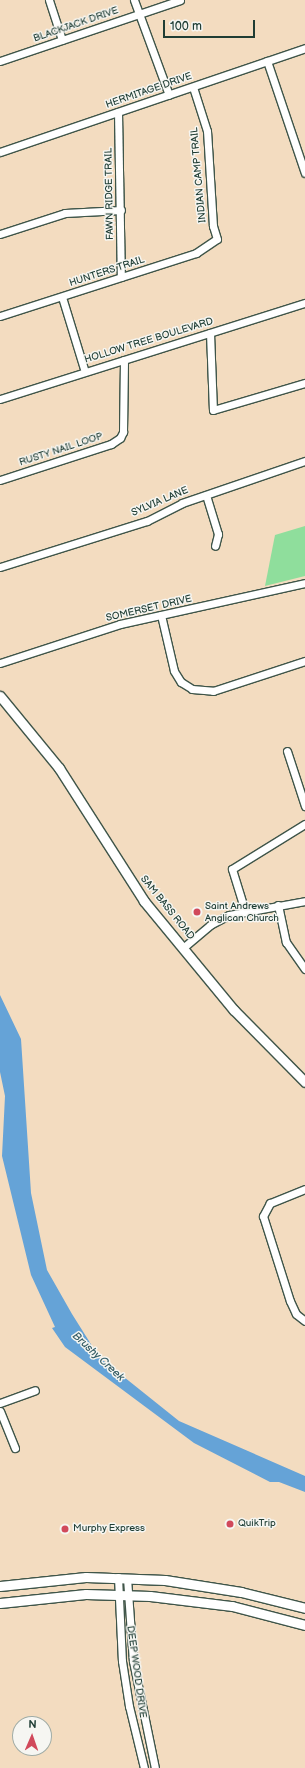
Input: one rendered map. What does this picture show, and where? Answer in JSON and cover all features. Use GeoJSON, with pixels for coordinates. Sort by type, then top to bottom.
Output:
{"type":"FeatureCollection","features":[{"type":"Feature","properties":{"kind":"main road","name":"SAM BASS ROAD"},"geometry":{"type":"LineString","coordinates":[[0,696],[59,768],[136,889],[247,1025],[305,1082]]}},
{"type":"Feature","properties":{"kind":"main road"},"geometry":{"type":"LineString","coordinates":[[0,1586],[62,1578],[123,1578],[226,1589],[305,1608]]}},
{"type":"Feature","properties":{"kind":"main road"},"geometry":{"type":"LineString","coordinates":[[0,1603],[70,1595],[128,1594],[232,1606],[305,1625]]}},
{"type":"Feature","properties":{"kind":"street"},"geometry":{"type":"LineString","coordinates":[[49,0],[62,40]]}},
{"type":"Feature","properties":{"kind":"street"},"geometry":{"type":"LineString","coordinates":[[134,0],[169,95]]}},
{"type":"Feature","properties":{"kind":"street","name":"BLACKJACK DRIVE"},"geometry":{"type":"LineString","coordinates":[[0,61],[180,0]]}},
{"type":"Feature","properties":{"kind":"street","name":"HERMITAGE DRIVE"},"geometry":{"type":"LineString","coordinates":[[0,152],[305,48]]}},
{"type":"Feature","properties":{"kind":"street"},"geometry":{"type":"LineString","coordinates":[[267,62],[305,173]]}},
{"type":"Feature","properties":{"kind":"street","name":"INDIAN CAMP TRAIL"},"geometry":{"type":"LineString","coordinates":[[193,86],[207,131],[213,226],[217,239]]}},
{"type":"Feature","properties":{"kind":"street","name":"FAWN RIDGE TRAIL"},"geometry":{"type":"LineString","coordinates":[[118,112],[121,210],[121,277]]}},
{"type":"Feature","properties":{"kind":"street"},"geometry":{"type":"LineString","coordinates":[[0,234],[65,213],[121,210]]}},
{"type":"Feature","properties":{"kind":"street","name":"HUNTERS TRAIL"},"geometry":{"type":"LineString","coordinates":[[0,316],[196,253],[217,239]]}},
{"type":"Feature","properties":{"kind":"street"},"geometry":{"type":"LineString","coordinates":[[62,297],[85,372]]}},
{"type":"Feature","properties":{"kind":"street","name":"HOLLOW TREE BOULEVARD"},"geometry":{"type":"LineString","coordinates":[[0,399],[305,303]]}},
{"type":"Feature","properties":{"kind":"street"},"geometry":{"type":"LineString","coordinates":[[210,333],[213,410],[305,383]]}},
{"type":"Feature","properties":{"kind":"street","name":"RUSTY NAIL LOOP"},"geometry":{"type":"LineString","coordinates":[[0,480],[111,444],[120,438],[123,432],[124,360]]}},
{"type":"Feature","properties":{"kind":"street","name":"SYLVIA LANE"},"geometry":{"type":"LineString","coordinates":[[0,567],[147,521],[182,503],[305,461]]}},
{"type":"Feature","properties":{"kind":"street"},"geometry":{"type":"LineString","coordinates":[[206,495],[218,534],[215,546]]}},
{"type":"Feature","properties":{"kind":"street","name":"SOMERSET DRIVE"},"geometry":{"type":"LineString","coordinates":[[0,663],[120,624],[305,583]]}},
{"type":"Feature","properties":{"kind":"street"},"geometry":{"type":"LineString","coordinates":[[161,615],[173,670],[181,682],[192,689],[213,691],[305,661]]}},
{"type":"Feature","properties":{"kind":"street"},"geometry":{"type":"LineString","coordinates":[[287,751],[305,806]]}},
{"type":"Feature","properties":{"kind":"street"},"geometry":{"type":"LineString","coordinates":[[244,911],[232,869],[305,824]]}},
{"type":"Feature","properties":{"kind":"street"},"geometry":{"type":"LineString","coordinates":[[184,948],[210,925],[244,911],[305,901]]}},
{"type":"Feature","properties":{"kind":"street"},"geometry":{"type":"LineString","coordinates":[[278,906],[286,942],[305,969]]}},
{"type":"Feature","properties":{"kind":"street"},"geometry":{"type":"LineString","coordinates":[[305,1189],[270,1203],[264,1216],[290,1301],[296,1314],[305,1321]]}},
{"type":"Feature","properties":{"kind":"street"},"geometry":{"type":"LineString","coordinates":[[0,1403],[35,1390]]}},
{"type":"Feature","properties":{"kind":"street"},"geometry":{"type":"LineString","coordinates":[[0,1411],[15,1448]]}},
{"type":"Feature","properties":{"kind":"street","name":"DEEP WOOD DRIVE"},"geometry":{"type":"LineString","coordinates":[[123,1578],[118,1594],[120,1639],[129,1706],[144,1768]]}},
{"type":"Feature","properties":{"kind":"street","name":"DEEP WOOD DRIVE"},"geometry":{"type":"LineString","coordinates":[[123,1578],[128,1594],[136,1684],[154,1768]]}},
{"type":"Feature","properties":{"kind":"green space"},"geometry":{"type":"Polygon","coordinates":[[[305,526],[305,576],[265,586],[275,535],[305,526]]]}},
{"type":"Feature","properties":{"kind":"water","name":"Brushy Creek"},"geometry":{"type":"Polygon","coordinates":[[[0,995],[21,1039],[31,1193],[47,1270],[72,1314],[99,1357],[179,1421],[305,1476],[305,1492],[279,1482],[270,1482],[194,1443],[65,1347],[52,1328],[55,1327],[31,1275],[2,1156],[5,1096],[0,1072],[0,995]]]}},
{"type":"Feature","properties":{"kind":"place","name":"Saint Andrews Anglican Church"},"geometry":{"type":"Point","coordinates":[197,912]}},
{"type":"Feature","properties":{"kind":"place","name":"QuikTrip"},"geometry":{"type":"Point","coordinates":[230,1524]}},
{"type":"Feature","properties":{"kind":"place","name":"Murphy Express"},"geometry":{"type":"Point","coordinates":[65,1529]}}]}
